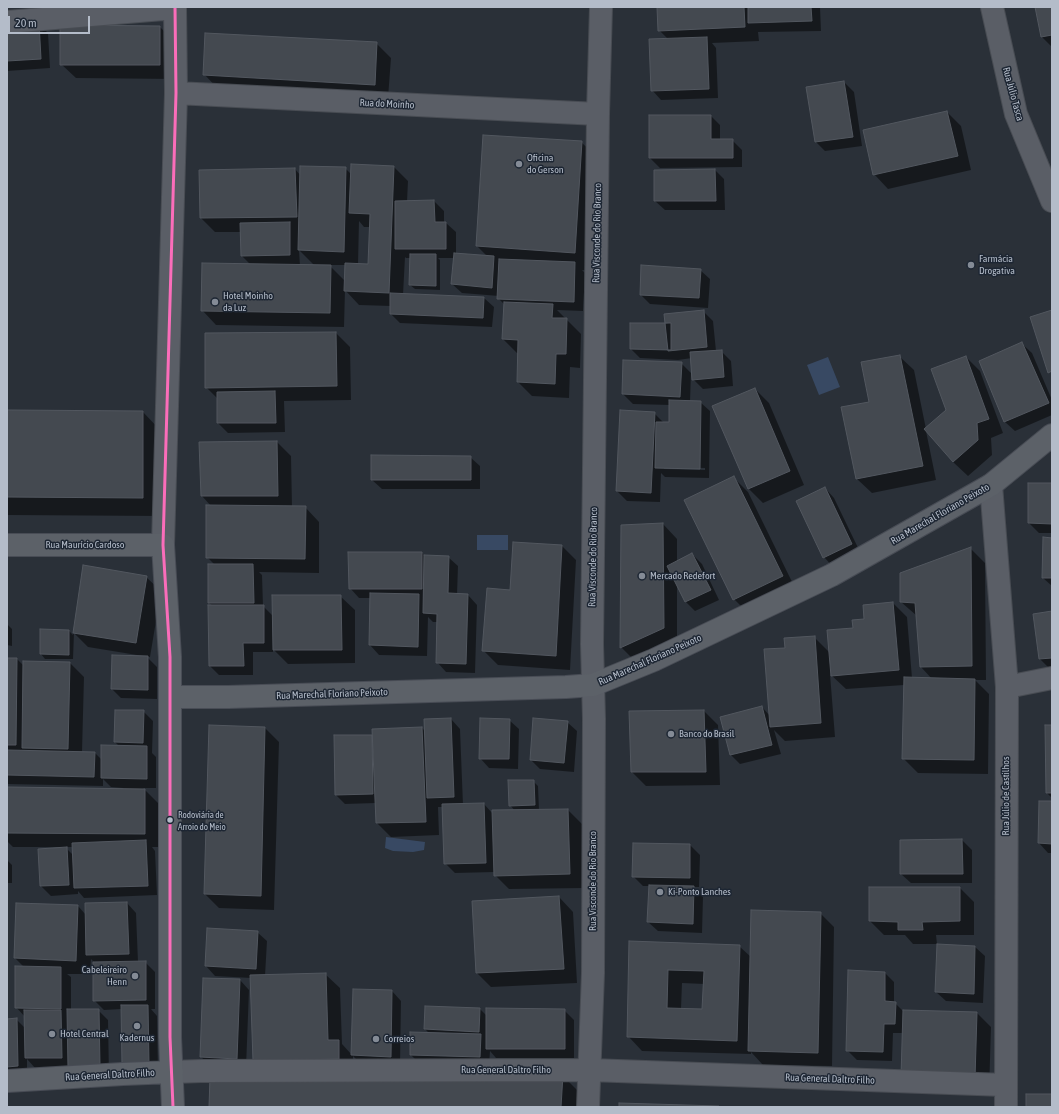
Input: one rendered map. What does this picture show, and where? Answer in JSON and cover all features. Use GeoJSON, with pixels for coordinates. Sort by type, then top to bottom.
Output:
{"type":"FeatureCollection","features":[{"type":"Feature","properties":{"kind":"main road","name":"Rua Marechal Floriano Peixoto"},"geometry":{"type":"LineString","coordinates":[[170,697],[228,697],[593,686],[654,660],[832,574],[991,485],[1052,435]]}},
{"type":"Feature","properties":{"kind":"main road","name":"Rua Maurício Cardoso"},"geometry":{"type":"LineString","coordinates":[[7,546],[163,545]]}},
{"type":"Feature","properties":{"kind":"main road"},"geometry":{"type":"LineString","coordinates":[[163,545],[170,657],[170,1037],[173,1107]]}},
{"type":"Feature","properties":{"kind":"main road","name":"Rua General Daltro Filho"},"geometry":{"type":"LineString","coordinates":[[7,1081],[172,1072]]}},
{"type":"Feature","properties":{"kind":"street"},"geometry":{"type":"LineString","coordinates":[[7,22],[175,7],[176,93],[163,545]]}},
{"type":"Feature","properties":{"kind":"street","name":"Rua Visconde do Rio Branco"},"geometry":{"type":"LineString","coordinates":[[588,1107],[593,973],[594,719],[592,644],[598,114],[601,7]]}},
{"type":"Feature","properties":{"kind":"street","name":"Rua Júlio Tasca"},"geometry":{"type":"LineString","coordinates":[[992,7],[1016,114],[1052,201]]}},
{"type":"Feature","properties":{"kind":"street","name":"Rua do Moinho"},"geometry":{"type":"LineString","coordinates":[[176,93],[598,114]]}},
{"type":"Feature","properties":{"kind":"street","name":"Rua Júlio de Castilhos"},"geometry":{"type":"LineString","coordinates":[[991,485],[1007,686],[1006,1107]]}},
{"type":"Feature","properties":{"kind":"street"},"geometry":{"type":"LineString","coordinates":[[1007,686],[1052,678]]}},
{"type":"Feature","properties":{"kind":"street","name":"Rua General Daltro Filho"},"geometry":{"type":"LineString","coordinates":[[172,1072],[590,1070],[1006,1086]]}},
{"type":"Feature","properties":{"kind":"water"},"geometry":{"type":"Polygon","coordinates":[[[828,357],[840,387],[819,395],[807,365],[828,357]]]}},
{"type":"Feature","properties":{"kind":"water"},"geometry":{"type":"Polygon","coordinates":[[[477,535],[508,535],[508,550],[477,550],[477,535]]]}},
{"type":"Feature","properties":{"kind":"water"},"geometry":{"type":"Polygon","coordinates":[[[386,837],[425,842],[424,850],[413,852],[393,851],[385,848],[386,837]]]}},
{"type":"Feature","properties":{"kind":"building"},"geometry":{"type":"Polygon","coordinates":[[[657,7],[744,7],[745,27],[658,31],[657,7]]]}},
{"type":"Feature","properties":{"kind":"building"},"geometry":{"type":"Polygon","coordinates":[[[748,7],[811,7],[812,21],[748,23],[748,7]]]}},
{"type":"Feature","properties":{"kind":"building"},"geometry":{"type":"Polygon","coordinates":[[[1035,7],[1052,7],[1052,35],[1041,37],[1035,7]]]}},
{"type":"Feature","properties":{"kind":"building"},"geometry":{"type":"Polygon","coordinates":[[[39,22],[41,59],[7,61],[7,24],[39,22]]]}},
{"type":"Feature","properties":{"kind":"building"},"geometry":{"type":"Polygon","coordinates":[[[60,25],[160,26],[160,65],[60,65],[60,25]]]}},
{"type":"Feature","properties":{"kind":"building"},"geometry":{"type":"Polygon","coordinates":[[[205,33],[377,42],[375,85],[203,75],[205,33]]]}},
{"type":"Feature","properties":{"kind":"building"},"geometry":{"type":"Polygon","coordinates":[[[707,37],[709,89],[651,91],[649,39],[707,37]]]}},
{"type":"Feature","properties":{"kind":"building"},"geometry":{"type":"Polygon","coordinates":[[[844,81],[853,137],[815,142],[806,87],[844,81]]]}},
{"type":"Feature","properties":{"kind":"building"},"geometry":{"type":"Polygon","coordinates":[[[947,111],[958,156],[873,175],[863,130],[947,111]]]}},
{"type":"Feature","properties":{"kind":"building"},"geometry":{"type":"Polygon","coordinates":[[[649,115],[711,115],[711,139],[733,139],[733,158],[649,158],[649,115]]]}},
{"type":"Feature","properties":{"kind":"building"},"geometry":{"type":"Polygon","coordinates":[[[483,135],[582,141],[575,253],[476,246],[483,135]]]}},
{"type":"Feature","properties":{"kind":"building"},"geometry":{"type":"Polygon","coordinates":[[[351,164],[394,166],[389,293],[344,291],[345,263],[368,264],[370,214],[349,213],[351,164]]]}},
{"type":"Feature","properties":{"kind":"building"},"geometry":{"type":"Polygon","coordinates":[[[300,166],[346,167],[344,252],[298,250],[300,166]]]}},
{"type":"Feature","properties":{"kind":"building"},"geometry":{"type":"Polygon","coordinates":[[[295,168],[297,217],[200,218],[199,170],[295,168]]]}},
{"type":"Feature","properties":{"kind":"building"},"geometry":{"type":"Polygon","coordinates":[[[715,169],[716,201],[654,201],[654,170],[715,169]]]}},
{"type":"Feature","properties":{"kind":"building"},"geometry":{"type":"Polygon","coordinates":[[[434,200],[435,222],[446,222],[446,249],[395,249],[395,201],[434,200]]]}},
{"type":"Feature","properties":{"kind":"building"},"geometry":{"type":"Polygon","coordinates":[[[290,222],[290,255],[241,256],[240,223],[290,222]]]}},
{"type":"Feature","properties":{"kind":"building"},"geometry":{"type":"Polygon","coordinates":[[[454,253],[494,256],[492,288],[451,284],[454,253]]]}},
{"type":"Feature","properties":{"kind":"building"},"geometry":{"type":"Polygon","coordinates":[[[410,254],[436,254],[436,286],[409,285],[410,254]]]}},
{"type":"Feature","properties":{"kind":"building"},"geometry":{"type":"Polygon","coordinates":[[[499,259],[575,262],[574,302],[497,299],[499,259]]]}},
{"type":"Feature","properties":{"kind":"building"},"geometry":{"type":"Polygon","coordinates":[[[202,263],[331,265],[330,313],[201,311],[202,263]]]}},
{"type":"Feature","properties":{"kind":"building"},"geometry":{"type":"Polygon","coordinates":[[[641,265],[701,269],[699,298],[640,295],[641,265]]]}},
{"type":"Feature","properties":{"kind":"building"},"geometry":{"type":"Polygon","coordinates":[[[390,293],[484,297],[483,318],[390,314],[390,293]]]}},
{"type":"Feature","properties":{"kind":"building"},"geometry":{"type":"Polygon","coordinates":[[[504,302],[553,304],[552,318],[567,318],[566,354],[556,354],[555,384],[517,382],[518,340],[502,339],[504,302]]]}},
{"type":"Feature","properties":{"kind":"building"},"geometry":{"type":"Polygon","coordinates":[[[704,310],[707,347],[668,351],[664,314],[704,310]]]}},
{"type":"Feature","properties":{"kind":"building"},"geometry":{"type":"Polygon","coordinates":[[[1052,310],[1052,371],[1048,373],[1030,317],[1052,310]]]}},
{"type":"Feature","properties":{"kind":"building"},"geometry":{"type":"Polygon","coordinates":[[[630,323],[671,323],[671,350],[630,349],[630,323]]]}},
{"type":"Feature","properties":{"kind":"building"},"geometry":{"type":"Polygon","coordinates":[[[336,332],[337,386],[205,388],[205,333],[336,332]]]}},
{"type":"Feature","properties":{"kind":"building"},"geometry":{"type":"Polygon","coordinates":[[[1022,342],[1049,403],[1004,422],[979,361],[1022,342]]]}},
{"type":"Feature","properties":{"kind":"building"},"geometry":{"type":"Polygon","coordinates":[[[722,350],[724,377],[692,380],[690,352],[722,350]]]}},
{"type":"Feature","properties":{"kind":"building"},"geometry":{"type":"Polygon","coordinates":[[[900,355],[923,466],[856,479],[841,407],[869,402],[861,362],[900,355]]]}},
{"type":"Feature","properties":{"kind":"building"},"geometry":{"type":"Polygon","coordinates":[[[966,356],[989,419],[977,423],[978,440],[953,462],[924,429],[946,410],[931,369],[966,356]]]}},
{"type":"Feature","properties":{"kind":"building"},"geometry":{"type":"Polygon","coordinates":[[[623,360],[682,362],[680,397],[622,394],[623,360]]]}},
{"type":"Feature","properties":{"kind":"building"},"geometry":{"type":"Polygon","coordinates":[[[755,388],[790,471],[748,489],[712,406],[755,388]]]}},
{"type":"Feature","properties":{"kind":"building"},"geometry":{"type":"Polygon","coordinates":[[[275,391],[276,423],[217,423],[217,392],[275,391]]]}},
{"type":"Feature","properties":{"kind":"building"},"geometry":{"type":"Polygon","coordinates":[[[669,400],[701,401],[700,469],[655,468],[656,422],[669,422],[669,400]]]}},
{"type":"Feature","properties":{"kind":"building"},"geometry":{"type":"Polygon","coordinates":[[[7,410],[143,411],[143,498],[7,497],[7,410]]]}},
{"type":"Feature","properties":{"kind":"building"},"geometry":{"type":"Polygon","coordinates":[[[620,410],[655,412],[651,493],[616,491],[620,410]]]}},
{"type":"Feature","properties":{"kind":"building"},"geometry":{"type":"Polygon","coordinates":[[[277,441],[278,496],[201,496],[199,442],[277,441]]]}},
{"type":"Feature","properties":{"kind":"building"},"geometry":{"type":"Polygon","coordinates":[[[371,455],[471,456],[471,480],[371,480],[371,455]]]}},
{"type":"Feature","properties":{"kind":"building"},"geometry":{"type":"Polygon","coordinates":[[[734,476],[783,576],[733,600],[684,500],[734,476]]]}},
{"type":"Feature","properties":{"kind":"building"},"geometry":{"type":"Polygon","coordinates":[[[1028,483],[1052,483],[1052,524],[1028,523],[1028,483]]]}},
{"type":"Feature","properties":{"kind":"building"},"geometry":{"type":"Polygon","coordinates":[[[825,487],[852,544],[823,558],[796,501],[825,487]]]}},
{"type":"Feature","properties":{"kind":"building"},"geometry":{"type":"Polygon","coordinates":[[[206,505],[306,506],[305,559],[206,558],[206,505]]]}},
{"type":"Feature","properties":{"kind":"building","name":"Mercado Redefort"},"geometry":{"type":"Polygon","coordinates":[[[663,523],[664,628],[620,648],[621,525],[663,523]]]}},
{"type":"Feature","properties":{"kind":"building"},"geometry":{"type":"Polygon","coordinates":[[[1043,537],[1052,538],[1052,578],[1042,578],[1043,537]]]}},
{"type":"Feature","properties":{"kind":"building"},"geometry":{"type":"Polygon","coordinates":[[[513,542],[562,545],[556,656],[482,651],[487,588],[510,590],[513,542]]]}},
{"type":"Feature","properties":{"kind":"building"},"geometry":{"type":"Polygon","coordinates":[[[971,547],[972,666],[920,667],[915,603],[900,602],[900,573],[971,547]]]}},
{"type":"Feature","properties":{"kind":"building"},"geometry":{"type":"Polygon","coordinates":[[[348,552],[422,552],[422,589],[349,589],[348,552]]]}},
{"type":"Feature","properties":{"kind":"building"},"geometry":{"type":"Polygon","coordinates":[[[692,553],[711,590],[685,602],[667,566],[692,553]]]}},
{"type":"Feature","properties":{"kind":"building"},"geometry":{"type":"Polygon","coordinates":[[[424,555],[449,556],[448,593],[468,594],[466,664],[436,663],[437,614],[423,613],[424,555]]]}},
{"type":"Feature","properties":{"kind":"building"},"geometry":{"type":"Polygon","coordinates":[[[208,564],[253,564],[254,603],[208,603],[208,564]]]}},
{"type":"Feature","properties":{"kind":"building"},"geometry":{"type":"Polygon","coordinates":[[[83,565],[147,576],[136,643],[73,633],[83,565]]]}},
{"type":"Feature","properties":{"kind":"building"},"geometry":{"type":"Polygon","coordinates":[[[370,593],[419,594],[418,647],[369,645],[370,593]]]}},
{"type":"Feature","properties":{"kind":"building"},"geometry":{"type":"Polygon","coordinates":[[[272,595],[341,595],[342,650],[273,650],[272,595]]]}},
{"type":"Feature","properties":{"kind":"building"},"geometry":{"type":"Polygon","coordinates":[[[893,602],[899,670],[831,676],[827,630],[853,628],[852,620],[864,619],[863,605],[893,602]]]}},
{"type":"Feature","properties":{"kind":"building"},"geometry":{"type":"Polygon","coordinates":[[[208,605],[264,605],[264,643],[243,643],[244,666],[209,666],[208,605]]]}},
{"type":"Feature","properties":{"kind":"building"},"geometry":{"type":"Polygon","coordinates":[[[1052,611],[1052,658],[1039,659],[1033,614],[1052,611]]]}},
{"type":"Feature","properties":{"kind":"building"},"geometry":{"type":"Polygon","coordinates":[[[40,629],[69,630],[69,655],[40,654],[40,629]]]}},
{"type":"Feature","properties":{"kind":"building"},"geometry":{"type":"Polygon","coordinates":[[[815,636],[821,723],[770,727],[764,649],[785,648],[784,638],[815,636]]]}},
{"type":"Feature","properties":{"kind":"building"},"geometry":{"type":"Polygon","coordinates":[[[112,655],[148,656],[148,690],[111,689],[112,655]]]}},
{"type":"Feature","properties":{"kind":"building"},"geometry":{"type":"Polygon","coordinates":[[[7,658],[17,658],[16,745],[7,745],[7,658]]]}},
{"type":"Feature","properties":{"kind":"building"},"geometry":{"type":"Polygon","coordinates":[[[23,661],[70,662],[68,749],[22,748],[23,661]]]}},
{"type":"Feature","properties":{"kind":"building"},"geometry":{"type":"Polygon","coordinates":[[[904,677],[975,679],[974,760],[902,759],[904,677]]]}},
{"type":"Feature","properties":{"kind":"building"},"geometry":{"type":"Polygon","coordinates":[[[762,706],[772,745],[730,755],[720,717],[762,706]]]}},
{"type":"Feature","properties":{"kind":"building"},"geometry":{"type":"Polygon","coordinates":[[[115,710],[144,710],[143,743],[114,742],[115,710]]]}},
{"type":"Feature","properties":{"kind":"building"},"geometry":{"type":"Polygon","coordinates":[[[704,710],[706,772],[631,772],[629,711],[704,710]]]}},
{"type":"Feature","properties":{"kind":"building"},"geometry":{"type":"Polygon","coordinates":[[[451,718],[454,797],[427,798],[424,719],[451,718]]]}},
{"type":"Feature","properties":{"kind":"building"},"geometry":{"type":"Polygon","coordinates":[[[480,718],[510,719],[509,759],[479,759],[480,718]]]}},
{"type":"Feature","properties":{"kind":"building"},"geometry":{"type":"Polygon","coordinates":[[[533,718],[568,721],[564,763],[530,760],[533,718]]]}},
{"type":"Feature","properties":{"kind":"building"},"geometry":{"type":"Polygon","coordinates":[[[209,725],[265,727],[261,896],[204,894],[209,725]]]}},
{"type":"Feature","properties":{"kind":"building"},"geometry":{"type":"Polygon","coordinates":[[[1045,725],[1052,725],[1052,793],[1046,793],[1045,725]]]}},
{"type":"Feature","properties":{"kind":"building"},"geometry":{"type":"Polygon","coordinates":[[[422,727],[426,822],[376,823],[372,729],[422,727]]]}},
{"type":"Feature","properties":{"kind":"building"},"geometry":{"type":"Polygon","coordinates":[[[334,735],[372,735],[373,794],[335,795],[334,735]]]}},
{"type":"Feature","properties":{"kind":"building"},"geometry":{"type":"Polygon","coordinates":[[[101,745],[147,746],[147,779],[101,778],[101,745]]]}},
{"type":"Feature","properties":{"kind":"building"},"geometry":{"type":"Polygon","coordinates":[[[7,750],[95,752],[94,777],[7,775],[7,750]]]}},
{"type":"Feature","properties":{"kind":"building"},"geometry":{"type":"Polygon","coordinates":[[[508,780],[534,780],[535,805],[509,806],[508,780]]]}},
{"type":"Feature","properties":{"kind":"building"},"geometry":{"type":"Polygon","coordinates":[[[7,787],[145,789],[145,834],[7,833],[7,787]]]}},
{"type":"Feature","properties":{"kind":"building"},"geometry":{"type":"Polygon","coordinates":[[[1039,801],[1052,801],[1052,844],[1038,843],[1039,801]]]}},
{"type":"Feature","properties":{"kind":"building"},"geometry":{"type":"Polygon","coordinates":[[[484,803],[486,863],[444,864],[442,804],[484,803]]]}},
{"type":"Feature","properties":{"kind":"building"},"geometry":{"type":"Polygon","coordinates":[[[568,809],[570,874],[494,876],[492,810],[568,809]]]}},
{"type":"Feature","properties":{"kind":"building"},"geometry":{"type":"Polygon","coordinates":[[[962,839],[963,874],[900,874],[900,840],[962,839]]]}},
{"type":"Feature","properties":{"kind":"building"},"geometry":{"type":"Polygon","coordinates":[[[146,840],[148,886],[74,888],[72,843],[146,840]]]}},
{"type":"Feature","properties":{"kind":"building"},"geometry":{"type":"Polygon","coordinates":[[[633,843],[690,844],[690,878],[632,877],[633,843]]]}},
{"type":"Feature","properties":{"kind":"building"},"geometry":{"type":"Polygon","coordinates":[[[67,847],[69,885],[40,886],[38,849],[67,847]]]}},
{"type":"Feature","properties":{"kind":"building"},"geometry":{"type":"Polygon","coordinates":[[[649,885],[694,886],[693,924],[647,922],[649,885]]]}},
{"type":"Feature","properties":{"kind":"building"},"geometry":{"type":"Polygon","coordinates":[[[869,887],[960,887],[960,921],[922,922],[923,930],[898,930],[898,922],[869,921],[869,887]]]}},
{"type":"Feature","properties":{"kind":"building"},"geometry":{"type":"Polygon","coordinates":[[[559,896],[564,969],[476,973],[472,901],[559,896]]]}},
{"type":"Feature","properties":{"kind":"building"},"geometry":{"type":"Polygon","coordinates":[[[127,902],[129,954],[86,955],[85,903],[127,902]]]}},
{"type":"Feature","properties":{"kind":"building"},"geometry":{"type":"Polygon","coordinates":[[[16,903],[78,905],[76,961],[14,958],[16,903]]]}},
{"type":"Feature","properties":{"kind":"building"},"geometry":{"type":"Polygon","coordinates":[[[751,910],[821,912],[818,1053],[748,1051],[751,910]]]}},
{"type":"Feature","properties":{"kind":"building"},"geometry":{"type":"Polygon","coordinates":[[[207,928],[258,931],[256,969],[205,966],[207,928]]]}},
{"type":"Feature","properties":{"kind":"building"},"geometry":{"type":"Polygon","coordinates":[[[629,941],[740,945],[737,1041],[627,1037],[629,941]],[[668,970],[667,1008],[702,1009],[704,971],[668,970]]]}},
{"type":"Feature","properties":{"kind":"building"},"geometry":{"type":"Polygon","coordinates":[[[937,944],[975,946],[974,994],[935,992],[937,944]]]}},
{"type":"Feature","properties":{"kind":"building"},"geometry":{"type":"Polygon","coordinates":[[[146,961],[146,1000],[93,1001],[93,962],[146,961]]]}},
{"type":"Feature","properties":{"kind":"building"},"geometry":{"type":"Polygon","coordinates":[[[15,966],[61,967],[61,1009],[15,1008],[15,966]]]}},
{"type":"Feature","properties":{"kind":"building"},"geometry":{"type":"Polygon","coordinates":[[[848,970],[885,972],[885,1001],[896,1002],[895,1024],[884,1024],[883,1052],[846,1051],[848,970]]]}},
{"type":"Feature","properties":{"kind":"building"},"geometry":{"type":"Polygon","coordinates":[[[326,973],[328,1040],[339,1040],[339,1059],[253,1061],[250,975],[326,973]]]}},
{"type":"Feature","properties":{"kind":"building"},"geometry":{"type":"Polygon","coordinates":[[[203,978],[240,979],[237,1059],[200,1057],[203,978]]]}},
{"type":"Feature","properties":{"kind":"building"},"geometry":{"type":"Polygon","coordinates":[[[353,989],[392,990],[391,1057],[351,1055],[353,989]]]}},
{"type":"Feature","properties":{"kind":"building"},"geometry":{"type":"Polygon","coordinates":[[[121,1005],[148,1005],[149,1065],[122,1065],[121,1005]]]}},
{"type":"Feature","properties":{"kind":"building"},"geometry":{"type":"Polygon","coordinates":[[[425,1006],[480,1008],[479,1032],[424,1029],[425,1006]]]}},
{"type":"Feature","properties":{"kind":"building"},"geometry":{"type":"Polygon","coordinates":[[[486,1008],[565,1009],[565,1049],[486,1049],[486,1008]]]}},
{"type":"Feature","properties":{"kind":"building"},"geometry":{"type":"Polygon","coordinates":[[[67,1009],[99,1009],[100,1067],[68,1068],[67,1009]]]}},
{"type":"Feature","properties":{"kind":"building"},"geometry":{"type":"Polygon","coordinates":[[[24,1010],[61,1010],[62,1058],[25,1058],[24,1010]]]}},
{"type":"Feature","properties":{"kind":"building"},"geometry":{"type":"Polygon","coordinates":[[[903,1010],[977,1012],[975,1078],[901,1076],[903,1010]]]}},
{"type":"Feature","properties":{"kind":"building"},"geometry":{"type":"Polygon","coordinates":[[[17,1018],[18,1066],[7,1067],[7,1019],[17,1018]]]}},
{"type":"Feature","properties":{"kind":"building"},"geometry":{"type":"Polygon","coordinates":[[[410,1032],[481,1034],[480,1057],[410,1055],[410,1032]]]}},
{"type":"Feature","properties":{"kind":"building"},"geometry":{"type":"Polygon","coordinates":[[[563,1074],[561,1107],[209,1107],[210,1077],[563,1074]]]}},
{"type":"Feature","properties":{"kind":"building"},"geometry":{"type":"Polygon","coordinates":[[[1026,1094],[1052,1094],[1052,1107],[1026,1107],[1026,1094]]]}},
{"type":"Feature","properties":{"kind":"building"},"geometry":{"type":"Polygon","coordinates":[[[619,1103],[719,1106],[719,1107],[619,1107],[619,1103]]]}},
{"type":"Feature","properties":{"kind":"transit line"},"geometry":{"type":"LineString","coordinates":[[173,1107],[170,1037],[170,657],[163,545],[176,93],[175,7]]}},
{"type":"Feature","properties":{"kind":"place","name":"Oficina do Gerson"},"geometry":{"type":"Point","coordinates":[519,164]}},
{"type":"Feature","properties":{"kind":"place","name":"Farmácia Drogativa"},"geometry":{"type":"Point","coordinates":[971,265]}},
{"type":"Feature","properties":{"kind":"place","name":"Hotel Moinho da Luz"},"geometry":{"type":"Point","coordinates":[215,302]}},
{"type":"Feature","properties":{"kind":"place","name":"Mercado Redefort"},"geometry":{"type":"Point","coordinates":[642,576]}},
{"type":"Feature","properties":{"kind":"place","name":"Banco do Brasil"},"geometry":{"type":"Point","coordinates":[671,734]}},
{"type":"Feature","properties":{"kind":"place","name":"Rodoviária de Arroio do Meio"},"geometry":{"type":"Point","coordinates":[170,820]}},
{"type":"Feature","properties":{"kind":"place","name":"Ki-Ponto Lanches"},"geometry":{"type":"Point","coordinates":[660,892]}},
{"type":"Feature","properties":{"kind":"place","name":"Cabeleireiro Henn"},"geometry":{"type":"Point","coordinates":[135,976]}},
{"type":"Feature","properties":{"kind":"place","name":"Kadernus"},"geometry":{"type":"Point","coordinates":[137,1026]}},
{"type":"Feature","properties":{"kind":"place","name":"Hotel Central"},"geometry":{"type":"Point","coordinates":[52,1034]}},
{"type":"Feature","properties":{"kind":"place","name":"Correios"},"geometry":{"type":"Point","coordinates":[376,1039]}}]}
